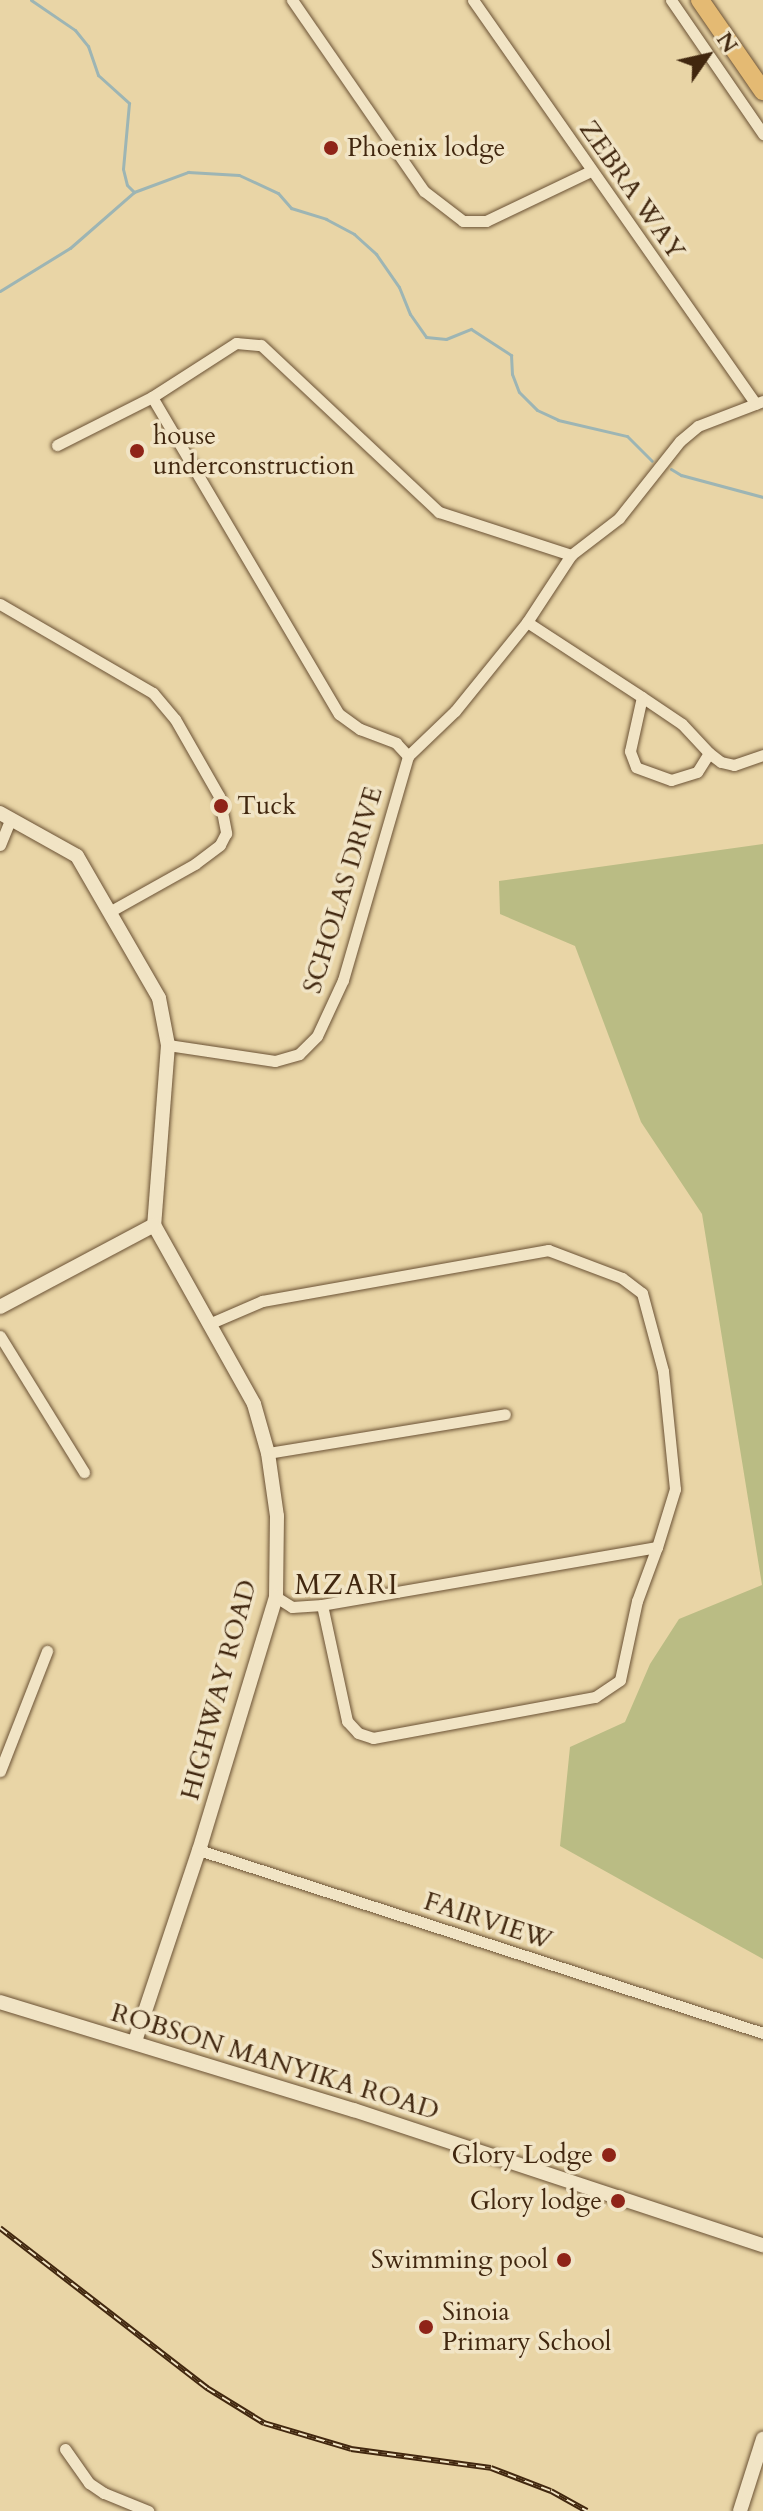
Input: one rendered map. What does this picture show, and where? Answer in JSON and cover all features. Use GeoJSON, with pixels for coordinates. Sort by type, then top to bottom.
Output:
{"type":"FeatureCollection","features":[{"type":"Feature","properties":{"kind":"highway"},"geometry":{"type":"LineString","coordinates":[[700,0],[763,91]]}},
{"type":"Feature","properties":{"kind":"street"},"geometry":{"type":"LineString","coordinates":[[292,0],[424,191],[463,221],[486,221],[591,171]]}},
{"type":"Feature","properties":{"kind":"street","name":"ZEBRA WAY"},"geometry":{"type":"LineString","coordinates":[[473,0],[591,171],[760,402]]}},
{"type":"Feature","properties":{"kind":"street"},"geometry":{"type":"LineString","coordinates":[[671,0],[763,134]]}},
{"type":"Feature","properties":{"kind":"street"},"geometry":{"type":"LineString","coordinates":[[57,445],[152,397],[236,343],[261,345],[439,512],[571,555]]}},
{"type":"Feature","properties":{"kind":"street"},"geometry":{"type":"LineString","coordinates":[[152,397],[339,714],[360,729],[396,743],[408,756],[455,711],[527,622],[571,555],[619,518],[680,441],[698,426],[760,402]]}},
{"type":"Feature","properties":{"kind":"street"},"geometry":{"type":"LineString","coordinates":[[0,604],[153,693],[175,719],[219,796],[226,833],[220,845],[195,864],[111,911]]}},
{"type":"Feature","properties":{"kind":"street"},"geometry":{"type":"LineString","coordinates":[[527,622],[682,724],[721,762],[734,765],[763,755]]}},
{"type":"Feature","properties":{"kind":"street"},"geometry":{"type":"LineString","coordinates":[[642,697],[630,751],[636,767],[671,780],[697,772],[709,753]]}},
{"type":"Feature","properties":{"kind":"street","name":"SCHOLAS DRIVE"},"geometry":{"type":"LineString","coordinates":[[168,1045],[275,1061],[299,1054],[317,1036],[343,980],[408,756]]}},
{"type":"Feature","properties":{"kind":"street"},"geometry":{"type":"LineString","coordinates":[[0,845],[6,815],[77,856],[159,998],[168,1045],[154,1225],[0,1307]]}},
{"type":"Feature","properties":{"kind":"street","name":"HIGHWAY ROAD"},"geometry":{"type":"LineString","coordinates":[[135,2041],[199,1850],[276,1597],[277,1516],[268,1453],[254,1404],[154,1225]]}},
{"type":"Feature","properties":{"kind":"street"},"geometry":{"type":"LineString","coordinates":[[211,1323],[262,1301],[548,1250],[622,1278],[642,1293],[663,1371],[675,1489],[637,1601],[620,1680],[595,1697],[373,1738],[358,1733],[347,1721],[322,1605]]}},
{"type":"Feature","properties":{"kind":"street"},"geometry":{"type":"LineString","coordinates":[[0,1336],[84,1472]]}},
{"type":"Feature","properties":{"kind":"street"},"geometry":{"type":"LineString","coordinates":[[268,1453],[505,1414]]}},
{"type":"Feature","properties":{"kind":"street"},"geometry":{"type":"LineString","coordinates":[[276,1597],[292,1607],[322,1605],[657,1547]]}},
{"type":"Feature","properties":{"kind":"street"},"geometry":{"type":"LineString","coordinates":[[0,1771],[47,1651]]}},
{"type":"Feature","properties":{"kind":"street","name":"FAIRVIEW"},"geometry":{"type":"LineString","coordinates":[[199,1850],[763,2033]]}},
{"type":"Feature","properties":{"kind":"street","name":"ROBSON MANYIKA ROAD"},"geometry":{"type":"LineString","coordinates":[[0,2002],[135,2041],[763,2245]]}},
{"type":"Feature","properties":{"kind":"street"},"geometry":{"type":"LineString","coordinates":[[740,2511],[760,2462],[763,2439]]}},
{"type":"Feature","properties":{"kind":"street"},"geometry":{"type":"LineString","coordinates":[[65,2449],[89,2483],[104,2493],[148,2511]]}},
{"type":"Feature","properties":{"kind":"green space"},"geometry":{"type":"Polygon","coordinates":[[[763,844],[763,1959],[560,1846],[570,1747],[625,1722],[650,1664],[679,1619],[762,1585],[702,1214],[641,1122],[575,946],[500,914],[499,881],[763,844]]]}},
{"type":"Feature","properties":{"kind":"waterway"},"geometry":{"type":"LineString","coordinates":[[31,0],[75,30],[88,46],[98,75],[129,103],[123,169],[127,185],[134,192]]}},
{"type":"Feature","properties":{"kind":"waterway"},"geometry":{"type":"LineString","coordinates":[[0,291],[70,248],[134,192],[188,172],[239,175],[278,193],[291,208],[326,219],[354,234],[376,254],[399,287],[410,314],[426,337],[446,339],[471,329],[511,355],[512,374],[519,392],[537,410],[558,420],[627,436],[652,461]]}},
{"type":"Feature","properties":{"kind":"waterway"},"geometry":{"type":"LineString","coordinates":[[671,469],[681,475],[763,497]]}},
{"type":"Feature","properties":{"kind":"railway"},"geometry":{"type":"LineString","coordinates":[[0,2228],[207,2388],[264,2423],[351,2449],[491,2468],[551,2491],[587,2511]]}},
{"type":"Feature","properties":{"kind":"place","name":"Phoenix lodge"},"geometry":{"type":"Point","coordinates":[331,148]}},
{"type":"Feature","properties":{"kind":"place","name":"house underconstruction"},"geometry":{"type":"Point","coordinates":[137,451]}},
{"type":"Feature","properties":{"kind":"place","name":"Tuck"},"geometry":{"type":"Point","coordinates":[221,806]}},
{"type":"Feature","properties":{"kind":"place","name":"Glory Lodge"},"geometry":{"type":"Point","coordinates":[609,2155]}},
{"type":"Feature","properties":{"kind":"place","name":"Glory lodge"},"geometry":{"type":"Point","coordinates":[618,2201]}},
{"type":"Feature","properties":{"kind":"place","name":"Swimming pool"},"geometry":{"type":"Point","coordinates":[564,2260]}},
{"type":"Feature","properties":{"kind":"place","name":"Sinoia Primary School"},"geometry":{"type":"Point","coordinates":[426,2327]}},
{"type":"Feature","properties":{"kind":"district","name":"MZARI"},"geometry":{"type":"Point","coordinates":[347,1585]}}]}
